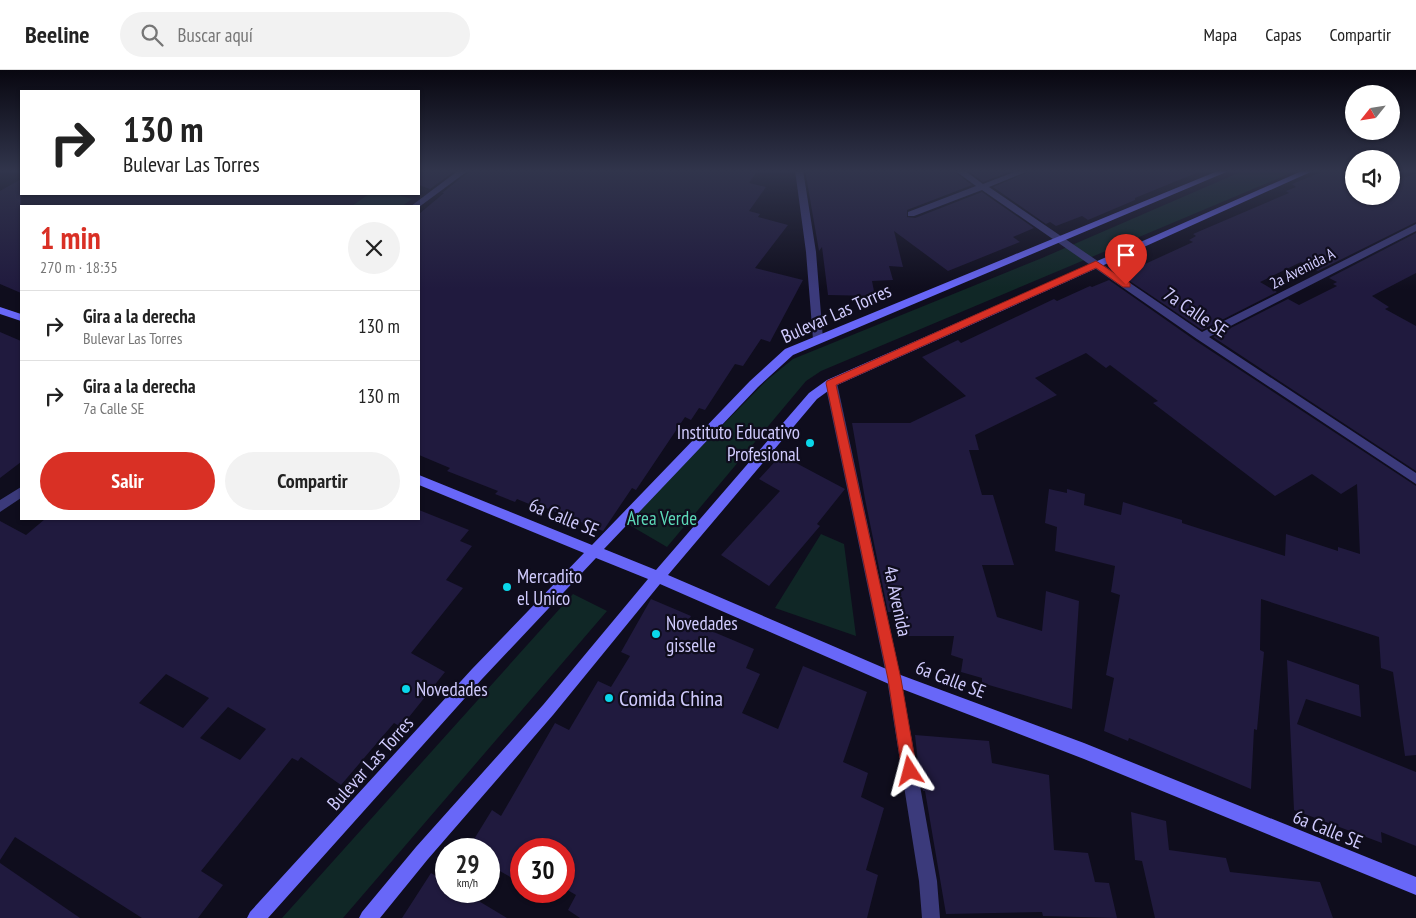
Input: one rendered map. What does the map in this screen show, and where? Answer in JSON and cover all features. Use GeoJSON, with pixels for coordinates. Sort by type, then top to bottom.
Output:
{"type":"FeatureCollection","features":[{"type":"Feature","properties":{"kind":"street"},"geometry":{"type":"LineString","coordinates":[[805,210],[811,252],[818,339]]}},
{"type":"Feature","properties":{"kind":"street"},"geometry":{"type":"LineString","coordinates":[[911,214],[923,210]]}},
{"type":"Feature","properties":{"kind":"street","name":"7a Calle SE"},"geometry":{"type":"LineString","coordinates":[[1016,210],[1201,337],[1416,479]]}},
{"type":"Feature","properties":{"kind":"street","name":"Bulevar Las Torres"},"geometry":{"type":"LineString","coordinates":[[256,918],[477,674],[773,366],[789,352],[1133,210]]}},
{"type":"Feature","properties":{"kind":"street"},"geometry":{"type":"LineString","coordinates":[[368,918],[422,853],[548,710],[658,577],[813,396],[831,383],[1220,210]]}},
{"type":"Feature","properties":{"kind":"street","name":"2a Avenida A"},"geometry":{"type":"LineString","coordinates":[[1201,337],[1416,227]]}},
{"type":"Feature","properties":{"kind":"street"},"geometry":{"type":"LineString","coordinates":[[0,310],[20,318]]}},
{"type":"Feature","properties":{"kind":"street","name":"4a Avenida"},"geometry":{"type":"LineString","coordinates":[[831,383],[894,679],[928,881],[931,918]]}},
{"type":"Feature","properties":{"kind":"street","name":"6a Calle SE"},"geometry":{"type":"LineString","coordinates":[[420,480],[658,577],[894,679],[1084,751],[1416,886]]}},
{"type":"Feature","properties":{"kind":"street"},"geometry":{"type":"LineString","coordinates":[[0,507],[20,493]]}},
{"type":"Feature","properties":{"kind":"green space","name":"Area Verde"},"geometry":{"type":"Polygon","coordinates":[[[1154,210],[1204,210],[821,371],[806,381],[667,547],[626,523],[767,380],[793,359],[1042,258],[1154,210]]]}},
{"type":"Feature","properties":{"kind":"green space"},"geometry":{"type":"Polygon","coordinates":[[[821,534],[844,544],[856,636],[775,608],[821,534]]]}},
{"type":"Feature","properties":{"kind":"green space"},"geometry":{"type":"Polygon","coordinates":[[[573,594],[607,611],[343,918],[282,918],[573,594]]]}},
{"type":"Feature","properties":{"kind":"building"},"geometry":{"type":"Polygon","coordinates":[[[0,210],[20,210],[20,293],[0,284],[0,210]]]}},
{"type":"Feature","properties":{"kind":"building"},"geometry":{"type":"Polygon","coordinates":[[[424,210],[750,210],[749,211],[760,214],[758,217],[788,225],[755,268],[803,280],[770,342],[761,339],[743,366],[735,364],[705,410],[699,408],[691,420],[685,417],[636,490],[632,488],[603,531],[536,504],[534,506],[517,499],[515,502],[495,494],[498,491],[447,471],[450,468],[420,455],[420,213],[424,210]]]}},
{"type":"Feature","properties":{"kind":"building"},"geometry":{"type":"Polygon","coordinates":[[[812,210],[908,210],[907,217],[915,218],[937,210],[1007,210],[1034,228],[1013,237],[1020,242],[948,271],[894,231],[903,267],[889,266],[893,280],[872,281],[875,296],[828,295],[822,247],[819,251],[812,210]]]}},
{"type":"Feature","properties":{"kind":"building"},"geometry":{"type":"Polygon","coordinates":[[[1025,210],[1113,210],[1088,220],[1082,216],[1056,226],[1050,222],[1046,224],[1025,210]]]}},
{"type":"Feature","properties":{"kind":"building"},"geometry":{"type":"Polygon","coordinates":[[[1250,210],[1416,210],[1416,222],[1318,271],[1301,262],[1260,282],[1277,292],[1202,330],[1121,275],[1193,242],[1189,240],[1196,236],[1193,234],[1250,210]]]}},
{"type":"Feature","properties":{"kind":"building"},"geometry":{"type":"Polygon","coordinates":[[[1416,233],[1416,273],[1372,296],[1389,307],[1385,309],[1416,326],[1416,471],[1213,337],[1288,299],[1299,305],[1337,286],[1333,284],[1337,282],[1329,278],[1416,233]]]}},
{"type":"Feature","properties":{"kind":"building"},"geometry":{"type":"Polygon","coordinates":[[[1109,280],[1196,341],[1416,486],[1416,755],[1405,756],[1393,672],[1381,668],[1379,637],[1261,599],[1260,650],[1264,652],[1257,730],[1254,729],[1251,789],[1129,738],[1128,741],[1104,731],[1114,678],[1106,675],[1120,595],[1111,592],[1115,566],[1055,551],[1057,527],[1045,523],[1049,489],[1067,493],[1067,489],[1085,494],[1084,505],[1121,515],[1123,502],[1182,520],[1182,523],[1285,556],[1286,534],[1338,551],[1338,547],[1360,554],[1357,484],[1341,494],[1312,474],[1275,496],[1153,403],[1158,401],[1110,365],[1106,368],[1086,353],[1035,378],[1057,395],[975,435],[979,450],[969,450],[982,495],[993,495],[1014,565],[982,565],[997,617],[1042,631],[1046,591],[1079,601],[1072,709],[982,683],[982,678],[961,672],[963,659],[951,655],[954,636],[906,636],[902,612],[888,612],[852,423],[910,423],[966,396],[922,357],[958,340],[961,343],[1054,299],[1057,301],[1090,286],[1092,287],[1109,280]]]}},
{"type":"Feature","properties":{"kind":"building"},"geometry":{"type":"Polygon","coordinates":[[[0,332],[20,341],[20,463],[0,478],[0,332]]]}},
{"type":"Feature","properties":{"kind":"building"},"geometry":{"type":"Polygon","coordinates":[[[781,455],[845,489],[817,524],[820,526],[769,586],[721,555],[780,491],[759,479],[781,455]]]}},
{"type":"Feature","properties":{"kind":"building"},"geometry":{"type":"Polygon","coordinates":[[[420,510],[469,530],[460,541],[472,546],[446,580],[463,588],[411,653],[445,672],[401,727],[394,723],[341,785],[301,757],[298,761],[292,758],[201,871],[223,885],[198,918],[142,918],[15,837],[0,860],[0,521],[26,535],[44,520],[420,520],[420,510]],[[166,674],[139,703],[183,728],[209,698],[166,674]],[[228,707],[200,738],[240,760],[266,729],[228,707]]]}},
{"type":"Feature","properties":{"kind":"building"},"geometry":{"type":"Polygon","coordinates":[[[651,599],[691,616],[689,620],[709,630],[754,649],[746,668],[760,674],[742,713],[778,729],[803,666],[867,692],[843,762],[868,773],[861,797],[884,808],[866,870],[878,875],[867,918],[580,918],[568,910],[572,903],[575,903],[576,895],[575,838],[510,838],[510,877],[500,871],[500,838],[475,838],[492,810],[501,816],[555,723],[569,730],[598,681],[611,687],[630,656],[621,652],[651,599]]]}},
{"type":"Feature","properties":{"kind":"building"},"geometry":{"type":"Polygon","coordinates":[[[1287,660],[1359,685],[1361,717],[1306,699],[1297,724],[1416,772],[1416,846],[1381,832],[1382,843],[1294,810],[1287,660]]]}},
{"type":"Feature","properties":{"kind":"building"},"geometry":{"type":"Polygon","coordinates":[[[915,735],[989,741],[992,763],[1049,775],[1054,850],[1088,853],[1095,882],[1109,883],[1117,918],[1043,916],[1042,912],[946,914],[925,791],[923,791],[915,735]]]}},
{"type":"Feature","properties":{"kind":"building"},"geometry":{"type":"Polygon","coordinates":[[[1131,812],[1166,821],[1169,850],[1226,858],[1230,872],[1320,882],[1333,918],[1155,918],[1142,861],[1135,860],[1131,812]]]}},
{"type":"Feature","properties":{"kind":"building"},"geometry":{"type":"Polygon","coordinates":[[[0,863],[80,918],[0,918],[0,863]]]}},
{"type":"Feature","properties":{"kind":"building"},"geometry":{"type":"Polygon","coordinates":[[[431,873],[435,875],[435,903],[482,903],[507,918],[402,918],[431,873]]]}},
{"type":"Feature","properties":{"kind":"place","name":"Instituto Educativo Profesional"},"geometry":{"type":"Point","coordinates":[810,443]}},
{"type":"Feature","properties":{"kind":"place","name":"Mercadito el Unico"},"geometry":{"type":"Point","coordinates":[507,587]}},
{"type":"Feature","properties":{"kind":"place","name":"Novedades gisselle"},"geometry":{"type":"Point","coordinates":[656,634]}},
{"type":"Feature","properties":{"kind":"place","name":"Novedades"},"geometry":{"type":"Point","coordinates":[406,689]}},
{"type":"Feature","properties":{"kind":"place","name":"Comida China"},"geometry":{"type":"Point","coordinates":[609,698]}},
{"type":"Feature","properties":{"kind":"route"},"geometry":{"type":"LineString","coordinates":[[910,771],[894,679],[831,383],[1096,264],[1126,285]]}}]}
